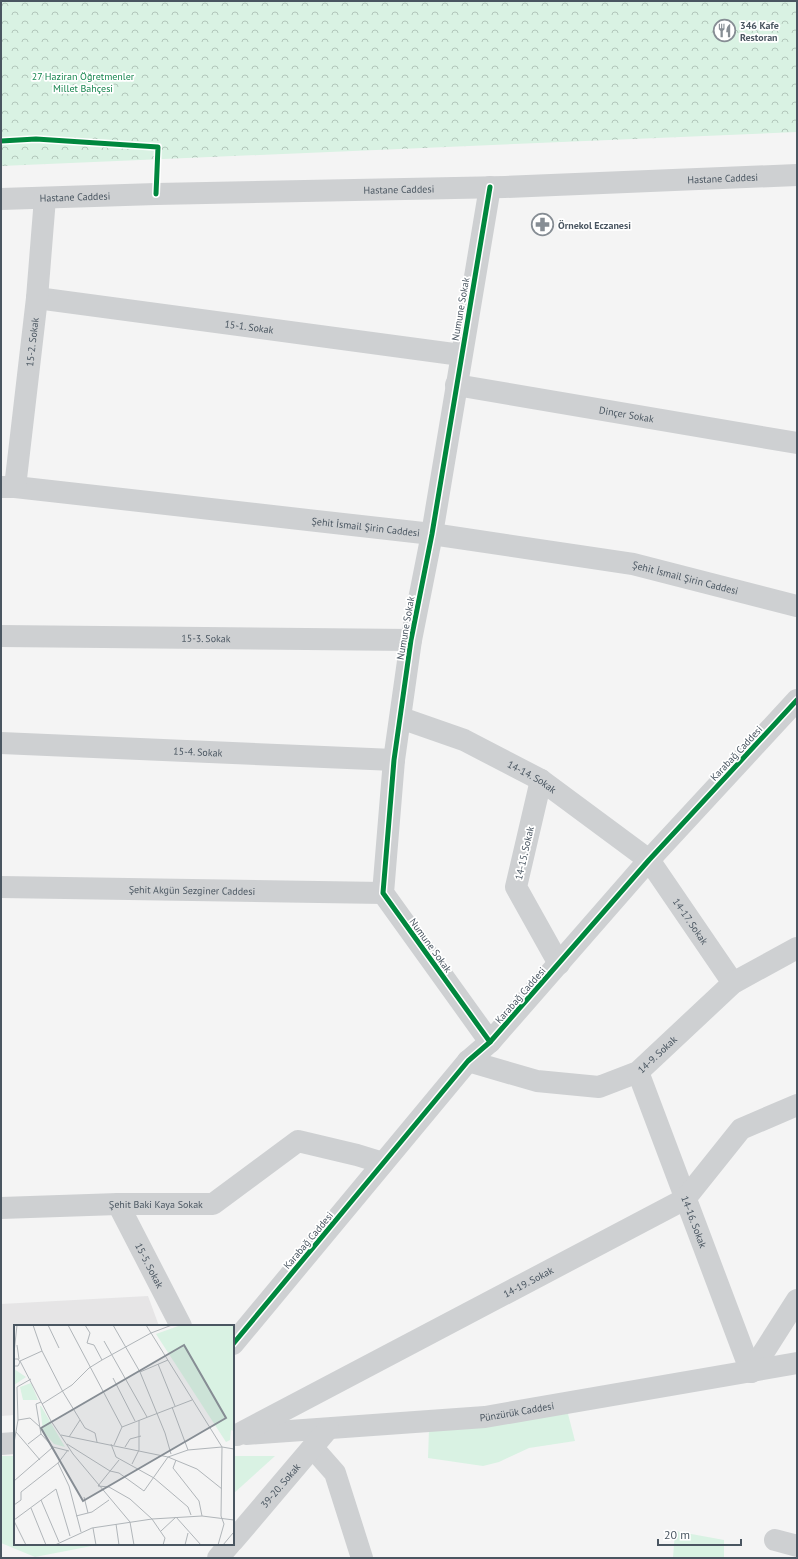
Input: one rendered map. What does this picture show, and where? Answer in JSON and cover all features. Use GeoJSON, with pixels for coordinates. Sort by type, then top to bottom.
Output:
{"type":"FeatureCollection","features":[{"type":"Feature","properties":{"kind":"street","name":"Hastane Caddesi"},"geometry":{"type":"LineString","coordinates":[[1,199],[490,187],[797,175]]}},
{"type":"Feature","properties":{"kind":"street","name":"Numune Sokak"},"geometry":{"type":"LineString","coordinates":[[490,187],[432,534],[411,640],[394,760],[382,893],[490,1042]]}},
{"type":"Feature","properties":{"kind":"street","name":"15-2. Sokak"},"geometry":{"type":"LineString","coordinates":[[8,487],[37,298],[45,198]]}},
{"type":"Feature","properties":{"kind":"street","name":"15-1. Sokak"},"geometry":{"type":"LineString","coordinates":[[37,298],[461,356]]}},
{"type":"Feature","properties":{"kind":"street","name":"Dinçer Sokak"},"geometry":{"type":"LineString","coordinates":[[456,386],[797,443]]}},
{"type":"Feature","properties":{"kind":"street","name":"Şehit İsmail Şirin Caddesi"},"geometry":{"type":"LineString","coordinates":[[8,487],[432,534],[633,564],[797,606]]}},
{"type":"Feature","properties":{"kind":"street","name":"15-3. Sokak"},"geometry":{"type":"LineString","coordinates":[[1,636],[411,640]]}},
{"type":"Feature","properties":{"kind":"street","name":"Karabağ Caddesi"},"geometry":{"type":"LineString","coordinates":[[234,1343],[468,1061],[490,1042],[649,860],[797,700]]}},
{"type":"Feature","properties":{"kind":"street","name":"14-14. Sokak"},"geometry":{"type":"LineString","coordinates":[[401,718],[464,740],[541,780],[649,860]]}},
{"type":"Feature","properties":{"kind":"street","name":"15-4. Sokak"},"geometry":{"type":"LineString","coordinates":[[1,743],[394,760]]}},
{"type":"Feature","properties":{"kind":"street","name":"14-15. Sokak"},"geometry":{"type":"LineString","coordinates":[[541,780],[516,887],[559,964]]}},
{"type":"Feature","properties":{"kind":"street","name":"14-17. Sokak"},"geometry":{"type":"LineString","coordinates":[[649,860],[732,983]]}},
{"type":"Feature","properties":{"kind":"street","name":"Şehit Akgün Sezginer Caddesi"},"geometry":{"type":"LineString","coordinates":[[1,887],[382,893]]}},
{"type":"Feature","properties":{"kind":"street","name":"14-9. Sokak"},"geometry":{"type":"LineString","coordinates":[[468,1061],[537,1081],[599,1086],[638,1072],[732,983],[797,948]]}},
{"type":"Feature","properties":{"kind":"street","name":"14-16. Sokak"},"geometry":{"type":"LineString","coordinates":[[638,1072],[751,1372]]}},
{"type":"Feature","properties":{"kind":"street","name":"14-19. Sokak"},"geometry":{"type":"LineString","coordinates":[[235,1435],[685,1199],[741,1129],[797,1105]]}},
{"type":"Feature","properties":{"kind":"street","name":"Şehit Baki Kaya Sokak"},"geometry":{"type":"LineString","coordinates":[[1,1208],[118,1204],[213,1204],[298,1141],[383,1163]]}},
{"type":"Feature","properties":{"kind":"street","name":"15-5. Sokak"},"geometry":{"type":"LineString","coordinates":[[118,1204],[180,1325]]}},
{"type":"Feature","properties":{"kind":"street"},"geometry":{"type":"LineString","coordinates":[[751,1372],[797,1300]]}},
{"type":"Feature","properties":{"kind":"street","name":"Pünzürük Caddesi"},"geometry":{"type":"LineString","coordinates":[[235,1435],[485,1417],[797,1363]]}},
{"type":"Feature","properties":{"kind":"street","name":"39-20. Sokak"},"geometry":{"type":"LineString","coordinates":[[234,1540],[328,1429]]}},
{"type":"Feature","properties":{"kind":"street"},"geometry":{"type":"LineString","coordinates":[[1,1444],[14,1443]]}},
{"type":"Feature","properties":{"kind":"street"},"geometry":{"type":"LineString","coordinates":[[313,1448],[335,1473],[362,1558]]}},
{"type":"Feature","properties":{"kind":"street"},"geometry":{"type":"LineString","coordinates":[[775,1540],[797,1546]]}},
{"type":"Feature","properties":{"kind":"street"},"geometry":{"type":"LineString","coordinates":[[218,1558],[229,1545]]}},
{"type":"Feature","properties":{"kind":"shaded area"},"geometry":{"type":"Polygon","coordinates":[[[148,1296],[159,1325],[14,1325],[14,1415],[1,1416],[1,1304],[148,1296]]]}},
{"type":"Feature","properties":{"kind":"green space","name":"27 Haziran Öğretmenler Millet Bahçesi"},"geometry":{"type":"Polygon","coordinates":[[[1,1],[797,1],[797,132],[1,166],[1,1]]]}},
{"type":"Feature","properties":{"kind":"green space"},"geometry":{"type":"Polygon","coordinates":[[[567,1410],[575,1441],[529,1448],[499,1462],[483,1466],[428,1458],[429,1429],[567,1410]]]}},
{"type":"Feature","properties":{"kind":"green space"},"geometry":{"type":"Polygon","coordinates":[[[1,1456],[14,1456],[14,1545],[97,1545],[35,1557],[1,1543],[1,1456]]]}},
{"type":"Feature","properties":{"kind":"green space"},"geometry":{"type":"Polygon","coordinates":[[[234,1456],[275,1456],[234,1493],[234,1456]]]}},
{"type":"Feature","properties":{"kind":"green space"},"geometry":{"type":"Polygon","coordinates":[[[675,1531],[724,1540],[724,1558],[673,1558],[675,1531]]]}},
{"type":"Feature","properties":{"kind":"cycle path"},"geometry":{"type":"LineString","coordinates":[[1,141],[36,139],[158,147],[156,194]]}},
{"type":"Feature","properties":{"kind":"cycle path"},"geometry":{"type":"LineString","coordinates":[[490,187],[432,534],[411,640],[394,760],[383,893],[490,1042]]}},
{"type":"Feature","properties":{"kind":"cycle path"},"geometry":{"type":"LineString","coordinates":[[234,1343],[468,1061],[490,1042],[649,860],[797,700]]}},
{"type":"Feature","properties":{"kind":"place","name":"346 Kafe Restoran"},"geometry":{"type":"Point","coordinates":[724,31]}},
{"type":"Feature","properties":{"kind":"place","name":"Örnekol Eczanesi"},"geometry":{"type":"Point","coordinates":[543,225]}}]}
